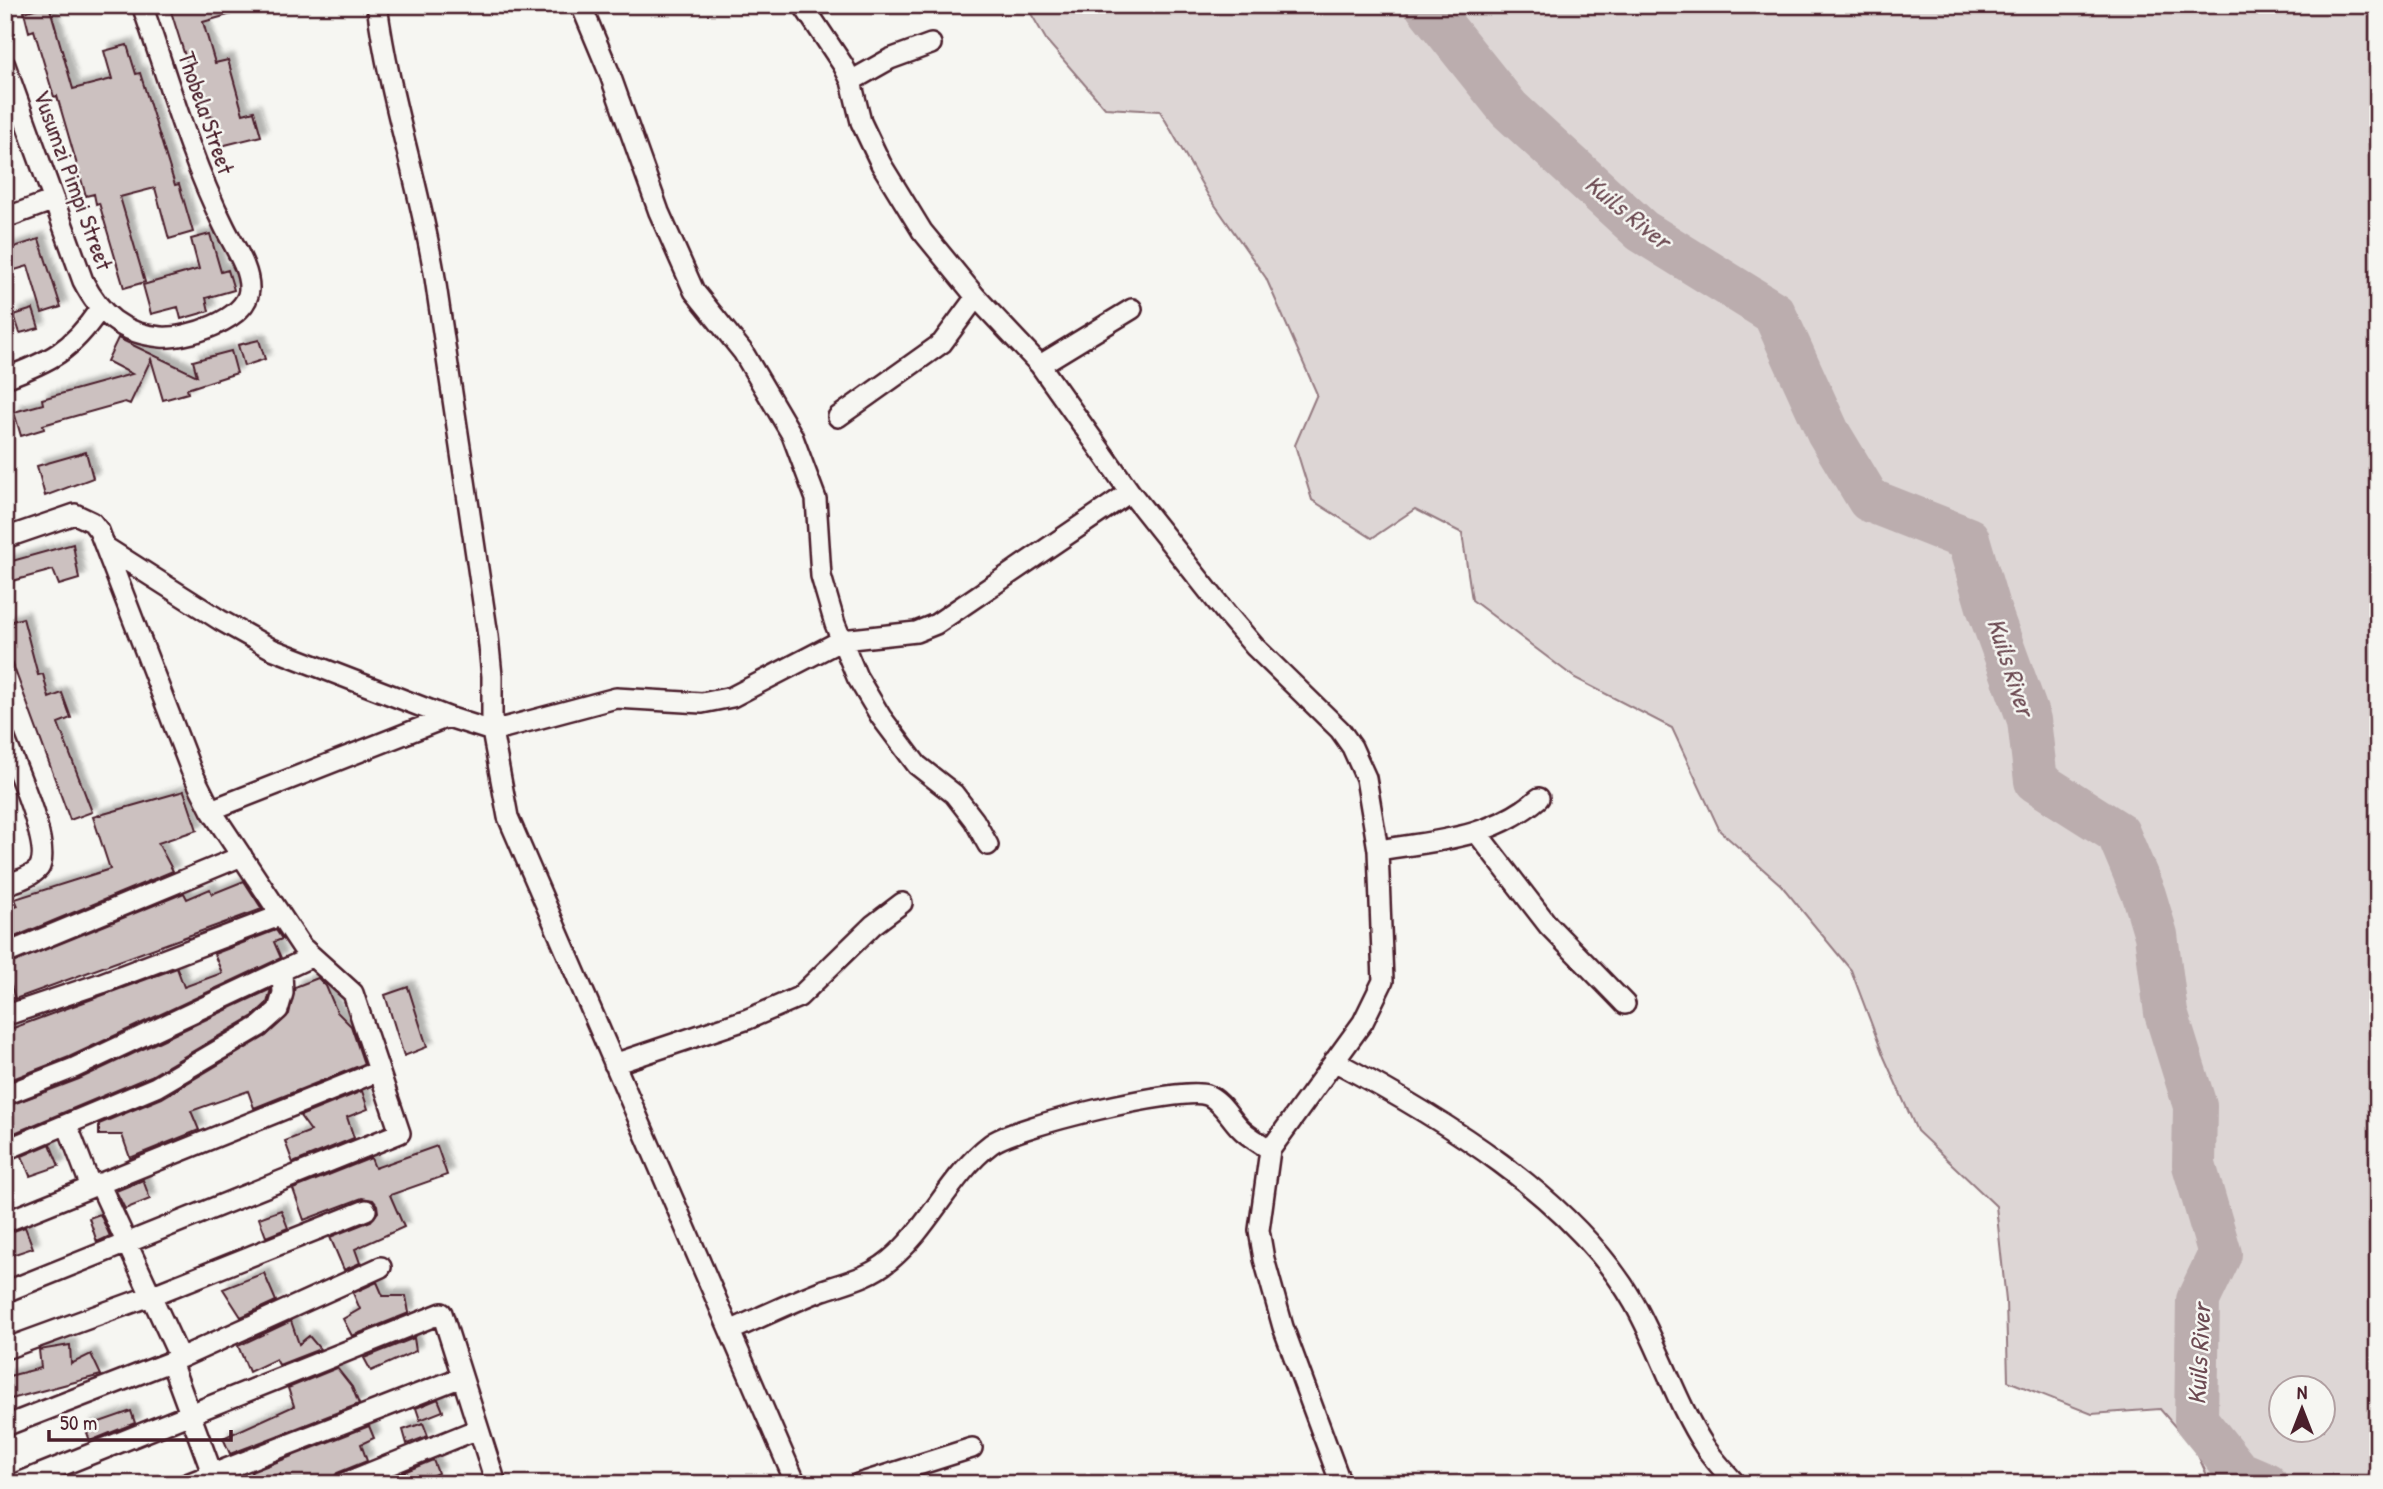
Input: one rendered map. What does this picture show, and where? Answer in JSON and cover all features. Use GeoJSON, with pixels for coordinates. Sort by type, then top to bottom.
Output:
{"type":"FeatureCollection","features":[{"type":"Feature","properties":{"kind":"street","name":"Thobela Street"},"geometry":{"type":"LineString","coordinates":[[99,310],[132,329],[161,337],[183,335],[229,318],[245,303],[249,282],[209,196],[142,5]]}},
{"type":"Feature","properties":{"kind":"street"},"geometry":{"type":"LineString","coordinates":[[377,5],[383,51],[428,235],[435,278],[488,636],[492,676],[492,731],[508,817],[796,1484]]}},
{"type":"Feature","properties":{"kind":"street"},"geometry":{"type":"LineString","coordinates":[[581,5],[609,72],[659,212],[694,291],[743,352],[792,435],[816,499],[821,576],[857,677],[881,717],[917,765],[963,805],[989,845]]}},
{"type":"Feature","properties":{"kind":"street"},"geometry":{"type":"LineString","coordinates":[[803,5],[851,81],[861,122],[901,199],[922,231],[976,297],[1040,365],[1130,492],[1247,639],[1317,705],[1352,747],[1366,778],[1378,850],[1383,981],[1363,1022],[1270,1150],[1259,1230],[1283,1328],[1340,1484]]}},
{"type":"Feature","properties":{"kind":"street"},"geometry":{"type":"LineString","coordinates":[[851,81],[890,59],[931,44]]}},
{"type":"Feature","properties":{"kind":"street","name":"Vusumzi Pimpi Street"},"geometry":{"type":"LineString","coordinates":[[5,65],[83,281],[99,310]]}},
{"type":"Feature","properties":{"kind":"street"},"geometry":{"type":"LineString","coordinates":[[5,218],[54,200]]}},
{"type":"Feature","properties":{"kind":"street"},"geometry":{"type":"LineString","coordinates":[[838,417],[942,343],[976,297]]}},
{"type":"Feature","properties":{"kind":"street"},"geometry":{"type":"LineString","coordinates":[[1040,365],[1132,309]]}},
{"type":"Feature","properties":{"kind":"street"},"geometry":{"type":"LineString","coordinates":[[5,378],[62,354],[83,333],[99,310]]}},
{"type":"Feature","properties":{"kind":"street"},"geometry":{"type":"LineString","coordinates":[[107,548],[220,620],[272,649],[448,718],[492,731],[616,698],[702,703],[719,700],[732,696],[842,640],[916,632],[936,624],[1130,492]]}},
{"type":"Feature","properties":{"kind":"street"},"geometry":{"type":"LineString","coordinates":[[5,538],[67,515],[75,514],[92,522],[107,548],[191,770],[211,810],[279,916],[311,957],[331,971],[353,993],[400,1133],[5,1292]]}},
{"type":"Feature","properties":{"kind":"street"},"geometry":{"type":"LineString","coordinates":[[211,810],[448,718]]}},
{"type":"Feature","properties":{"kind":"street"},"geometry":{"type":"LineString","coordinates":[[5,738],[15,796],[40,834],[43,857],[39,867],[5,885]]}},
{"type":"Feature","properties":{"kind":"street"},"geometry":{"type":"LineString","coordinates":[[1378,850],[1477,833],[1507,822],[1539,798]]}},
{"type":"Feature","properties":{"kind":"street"},"geometry":{"type":"LineString","coordinates":[[1477,833],[1548,925],[1625,1004]]}},
{"type":"Feature","properties":{"kind":"street"},"geometry":{"type":"LineString","coordinates":[[5,954],[242,856]]}},
{"type":"Feature","properties":{"kind":"street"},"geometry":{"type":"LineString","coordinates":[[614,1064],[748,1019],[799,997],[873,925],[902,903]]}},
{"type":"Feature","properties":{"kind":"street"},"geometry":{"type":"LineString","coordinates":[[8,1010],[102,983],[279,916]]}},
{"type":"Feature","properties":{"kind":"street"},"geometry":{"type":"LineString","coordinates":[[5,1095],[74,1068],[311,957]]}},
{"type":"Feature","properties":{"kind":"street"},"geometry":{"type":"LineString","coordinates":[[5,1150],[68,1126],[184,1074],[269,1020],[281,1001],[282,972]]}},
{"type":"Feature","properties":{"kind":"street"},"geometry":{"type":"LineString","coordinates":[[1334,1061],[1405,1098],[1471,1142],[1520,1179],[1576,1229],[1633,1303],[1693,1426],[1706,1448],[1736,1484]]}},
{"type":"Feature","properties":{"kind":"street"},"geometry":{"type":"LineString","coordinates":[[5,1222],[379,1071]]}},
{"type":"Feature","properties":{"kind":"street"},"geometry":{"type":"LineString","coordinates":[[730,1331],[822,1291],[864,1277],[889,1261],[913,1239],[981,1153],[1007,1135],[1064,1118],[1191,1093],[1212,1098],[1242,1130],[1270,1150]]}},
{"type":"Feature","properties":{"kind":"street"},"geometry":{"type":"LineString","coordinates":[[68,1126],[95,1185],[128,1242],[153,1295],[212,1473]]}},
{"type":"Feature","properties":{"kind":"street"},"geometry":{"type":"LineString","coordinates":[[5,1349],[153,1295],[366,1210]]}},
{"type":"Feature","properties":{"kind":"street"},"geometry":{"type":"LineString","coordinates":[[5,1426],[175,1360],[381,1268]]}},
{"type":"Feature","properties":{"kind":"street"},"geometry":{"type":"LineString","coordinates":[[16,1484],[442,1313],[496,1484]]}},
{"type":"Feature","properties":{"kind":"street"},"geometry":{"type":"LineString","coordinates":[[187,1484],[462,1377]]}},
{"type":"Feature","properties":{"kind":"street"},"geometry":{"type":"LineString","coordinates":[[342,1484],[478,1429]]}},
{"type":"Feature","properties":{"kind":"street"},"geometry":{"type":"LineString","coordinates":[[858,1484],[972,1448]]}},
{"type":"Feature","properties":{"kind":"shaded area"},"geometry":{"type":"Polygon","coordinates":[[[1026,5],[2378,5],[2378,1484],[2211,1484],[2196,1451],[2160,1409],[2092,1414],[2008,1381],[2006,1301],[1996,1206],[1917,1131],[1884,1057],[1851,970],[1781,885],[1720,831],[1672,728],[1575,678],[1472,600],[1462,533],[1415,509],[1372,538],[1312,500],[1295,445],[1317,394],[1266,278],[1208,195],[1160,111],[1105,108],[1047,41],[1026,5]]]}},
{"type":"Feature","properties":{"kind":"building"},"geometry":{"type":"Polygon","coordinates":[[[49,5],[73,89],[112,79],[104,51],[127,45],[136,74],[140,73],[175,185],[179,184],[193,232],[169,239],[155,188],[120,197],[145,282],[124,288],[99,203],[96,204],[94,194],[86,196],[57,96],[54,97],[34,30],[29,32],[24,12],[49,5]]]}},
{"type":"Feature","properties":{"kind":"building"},"geometry":{"type":"Polygon","coordinates":[[[169,5],[241,5],[242,11],[203,22],[215,63],[228,60],[243,114],[254,111],[261,136],[221,146],[213,116],[206,117],[199,90],[196,91],[169,5]]]}},
{"type":"Feature","properties":{"kind":"building"},"geometry":{"type":"Polygon","coordinates":[[[210,234],[221,272],[228,270],[234,290],[206,298],[209,311],[181,319],[178,307],[151,314],[143,285],[199,269],[191,239],[210,234]]]}},
{"type":"Feature","properties":{"kind":"building"},"geometry":{"type":"Polygon","coordinates":[[[39,239],[61,307],[42,313],[28,266],[5,273],[5,250],[39,239]]]}},
{"type":"Feature","properties":{"kind":"building"},"geometry":{"type":"Polygon","coordinates":[[[33,309],[39,328],[20,333],[14,315],[33,309]]]}},
{"type":"Feature","properties":{"kind":"building"},"geometry":{"type":"Polygon","coordinates":[[[118,338],[197,376],[193,361],[231,351],[237,373],[187,389],[188,393],[163,400],[151,359],[130,404],[125,402],[43,425],[44,429],[21,436],[14,412],[43,404],[42,399],[132,374],[107,361],[118,338]]]}},
{"type":"Feature","properties":{"kind":"building"},"geometry":{"type":"Polygon","coordinates":[[[259,340],[265,359],[244,366],[238,345],[259,340]]]}},
{"type":"Feature","properties":{"kind":"building"},"geometry":{"type":"Polygon","coordinates":[[[86,452],[93,478],[45,496],[37,466],[86,452]]]}},
{"type":"Feature","properties":{"kind":"building"},"geometry":{"type":"Polygon","coordinates":[[[73,544],[79,579],[59,585],[53,570],[5,583],[5,563],[73,544]]]}},
{"type":"Feature","properties":{"kind":"building"},"geometry":{"type":"Polygon","coordinates":[[[23,618],[38,675],[43,674],[49,698],[62,693],[71,718],[58,723],[92,812],[70,820],[5,643],[5,623],[23,618]]]}},
{"type":"Feature","properties":{"kind":"building"},"geometry":{"type":"Polygon","coordinates":[[[184,791],[197,830],[158,843],[173,871],[5,941],[5,910],[18,906],[15,899],[110,869],[93,817],[184,791]]]}},
{"type":"Feature","properties":{"kind":"building"},"geometry":{"type":"Polygon","coordinates":[[[244,881],[262,909],[15,999],[5,966],[184,893],[187,899],[210,889],[212,894],[244,881]]]}},
{"type":"Feature","properties":{"kind":"building"},"geometry":{"type":"Polygon","coordinates":[[[276,930],[282,939],[274,942],[281,958],[69,1057],[5,1082],[5,1031],[177,968],[184,987],[222,973],[214,954],[276,930]]]}},
{"type":"Feature","properties":{"kind":"building"},"geometry":{"type":"Polygon","coordinates":[[[318,978],[326,986],[337,1012],[351,1026],[364,1064],[254,1108],[248,1091],[191,1111],[199,1130],[130,1158],[122,1135],[99,1135],[99,1124],[162,1098],[266,1036],[289,1014],[295,987],[318,978]]]}},
{"type":"Feature","properties":{"kind":"building"},"geometry":{"type":"Polygon","coordinates":[[[408,987],[427,1047],[404,1056],[385,995],[408,987]]]}},
{"type":"Feature","properties":{"kind":"building"},"geometry":{"type":"Polygon","coordinates":[[[271,989],[267,1003],[253,1016],[151,1076],[12,1134],[5,1107],[79,1079],[271,989]]]}},
{"type":"Feature","properties":{"kind":"building"},"geometry":{"type":"Polygon","coordinates":[[[362,1091],[368,1109],[347,1117],[354,1138],[293,1163],[285,1141],[311,1131],[300,1116],[362,1091]]]}},
{"type":"Feature","properties":{"kind":"building"},"geometry":{"type":"Polygon","coordinates":[[[50,1144],[59,1166],[30,1176],[22,1156],[50,1144]]]}},
{"type":"Feature","properties":{"kind":"building"},"geometry":{"type":"Polygon","coordinates":[[[437,1146],[447,1175],[390,1195],[404,1227],[355,1249],[360,1263],[344,1270],[330,1237],[371,1221],[378,1212],[377,1205],[373,1200],[362,1198],[304,1220],[293,1189],[371,1158],[375,1168],[437,1146]]]}},
{"type":"Feature","properties":{"kind":"building"},"geometry":{"type":"Polygon","coordinates":[[[143,1180],[150,1199],[125,1209],[116,1191],[143,1180]]]}},
{"type":"Feature","properties":{"kind":"building"},"geometry":{"type":"Polygon","coordinates":[[[281,1210],[288,1228],[266,1237],[259,1218],[281,1210]]]}},
{"type":"Feature","properties":{"kind":"building"},"geometry":{"type":"Polygon","coordinates":[[[100,1214],[110,1236],[97,1242],[89,1218],[100,1214]]]}},
{"type":"Feature","properties":{"kind":"building"},"geometry":{"type":"Polygon","coordinates":[[[25,1227],[33,1248],[12,1255],[5,1234],[25,1227]]]}},
{"type":"Feature","properties":{"kind":"building"},"geometry":{"type":"Polygon","coordinates":[[[264,1273],[276,1301],[241,1317],[223,1289],[264,1273]]]}},
{"type":"Feature","properties":{"kind":"building"},"geometry":{"type":"Polygon","coordinates":[[[377,1282],[383,1296],[406,1296],[409,1313],[352,1336],[343,1319],[360,1309],[353,1293],[377,1282]]]}},
{"type":"Feature","properties":{"kind":"building"},"geometry":{"type":"Polygon","coordinates":[[[291,1321],[299,1344],[309,1336],[320,1349],[279,1365],[276,1359],[249,1372],[238,1346],[291,1321]]]}},
{"type":"Feature","properties":{"kind":"building"},"geometry":{"type":"Polygon","coordinates":[[[414,1338],[416,1351],[371,1371],[364,1358],[414,1338]]]}},
{"type":"Feature","properties":{"kind":"building"},"geometry":{"type":"Polygon","coordinates":[[[70,1345],[71,1364],[91,1354],[101,1375],[11,1399],[5,1377],[41,1368],[39,1350],[70,1345]]]}},
{"type":"Feature","properties":{"kind":"building"},"geometry":{"type":"Polygon","coordinates":[[[337,1368],[352,1387],[359,1404],[230,1454],[223,1438],[294,1406],[288,1388],[337,1368]]]}},
{"type":"Feature","properties":{"kind":"building"},"geometry":{"type":"Polygon","coordinates":[[[438,1399],[443,1411],[420,1420],[416,1408],[438,1399]]]}},
{"type":"Feature","properties":{"kind":"building"},"geometry":{"type":"Polygon","coordinates":[[[131,1411],[135,1423],[90,1441],[85,1427],[131,1411]]]}},
{"type":"Feature","properties":{"kind":"building"},"geometry":{"type":"Polygon","coordinates":[[[423,1423],[428,1436],[407,1444],[403,1430],[423,1423]]]}},
{"type":"Feature","properties":{"kind":"building"},"geometry":{"type":"Polygon","coordinates":[[[369,1426],[374,1438],[361,1444],[367,1461],[337,1473],[330,1484],[291,1484],[290,1479],[281,1481],[280,1474],[253,1481],[251,1472],[369,1426]]]}},
{"type":"Feature","properties":{"kind":"building"},"geometry":{"type":"Polygon","coordinates":[[[433,1460],[438,1473],[429,1477],[432,1484],[375,1484],[433,1460]]]}},
{"type":"Feature","properties":{"kind":"waterway","name":"Kuils River"},"geometry":{"type":"LineString","coordinates":[[1426,5],[1509,109],[1642,231],[1774,313],[1828,432],[1869,500],[1968,539],[1988,607],[2029,720],[2036,781],[2118,833],[2144,895],[2156,935],[2166,1013],[2195,1106],[2194,1165],[2220,1254],[2198,1300],[2196,1420],[2238,1472],[2266,1484]]}}]}
